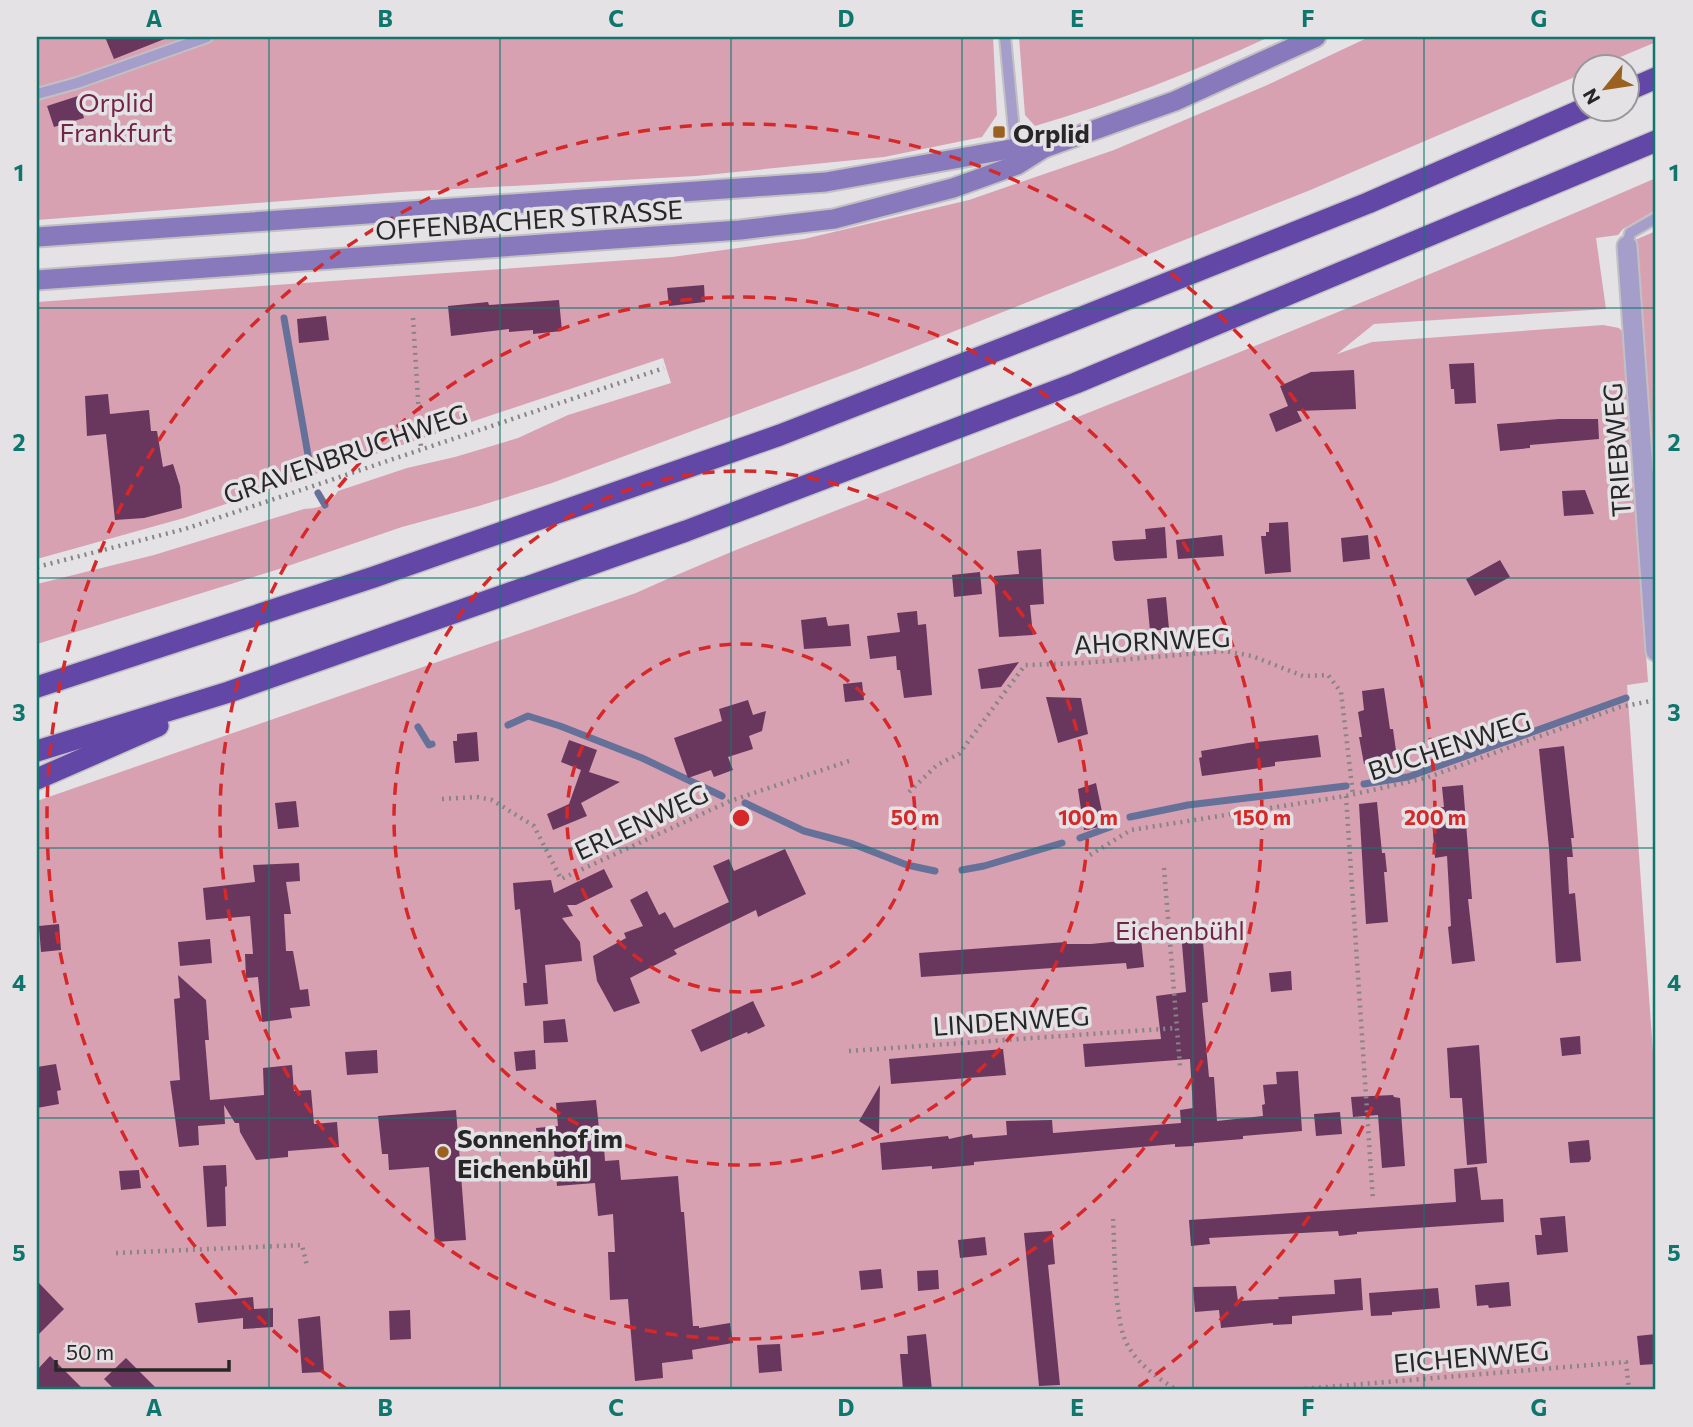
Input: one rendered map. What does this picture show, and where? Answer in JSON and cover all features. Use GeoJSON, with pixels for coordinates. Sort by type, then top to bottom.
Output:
{"type":"FeatureCollection","features":[{"type":"Feature","properties":{"kind":"highway"},"geometry":{"type":"LineString","coordinates":[[37,687],[374,577],[780,435],[1329,218],[1570,115]]}},
{"type":"Feature","properties":{"kind":"highway"},"geometry":{"type":"LineString","coordinates":[[37,751],[229,692],[686,531],[1076,383],[1656,141]]}},
{"type":"Feature","properties":{"kind":"highway"},"geometry":{"type":"LineString","coordinates":[[37,779],[229,692]]}},
{"type":"Feature","properties":{"kind":"main road","name":"OFFENBACHER STRASSE"},"geometry":{"type":"LineString","coordinates":[[37,280],[785,226],[834,219],[953,188],[1017,157],[1175,101],[1317,37]]}},
{"type":"Feature","properties":{"kind":"main road","name":"OFFENBACHER STRASSE"},"geometry":{"type":"LineString","coordinates":[[37,237],[826,182],[1017,157]]}},
{"type":"Feature","properties":{"kind":"street","name":"TRIEBWEG"},"geometry":{"type":"LineString","coordinates":[[1627,246],[1656,650]]}},
{"type":"Feature","properties":{"kind":"lane"},"geometry":{"type":"LineString","coordinates":[[37,94],[77,83],[207,37]]}},
{"type":"Feature","properties":{"kind":"lane"},"geometry":{"type":"LineString","coordinates":[[1005,37],[1017,157]]}},
{"type":"Feature","properties":{"kind":"lane"},"geometry":{"type":"LineString","coordinates":[[1627,246],[1630,233],[1656,218]]}},
{"type":"Feature","properties":{"kind":"path"},"geometry":{"type":"LineString","coordinates":[[413,318],[421,447]]}},
{"type":"Feature","properties":{"kind":"path","name":"GRAVENBRUCHWEG"},"geometry":{"type":"LineString","coordinates":[[37,567],[185,528],[664,368]]}},
{"type":"Feature","properties":{"kind":"path","name":"AHORNWEG"},"geometry":{"type":"LineString","coordinates":[[909,792],[937,765],[959,754],[1025,665],[1084,663],[1225,651],[1252,656],[1304,677],[1328,675],[1341,692],[1353,795]]}},
{"type":"Feature","properties":{"kind":"path","name":"BUCHENWEG"},"geometry":{"type":"LineString","coordinates":[[1090,856],[1131,830],[1353,795],[1426,778],[1620,707],[1656,700]]}},
{"type":"Feature","properties":{"kind":"path","name":"ERLENWEG"},"geometry":{"type":"LineString","coordinates":[[442,799],[477,797],[492,800],[524,820],[534,827],[561,879],[730,801],[849,761]]}},
{"type":"Feature","properties":{"kind":"path"},"geometry":{"type":"LineString","coordinates":[[1346,796],[1373,1201]]}},
{"type":"Feature","properties":{"kind":"path"},"geometry":{"type":"LineString","coordinates":[[1164,869],[1180,1066]]}},
{"type":"Feature","properties":{"kind":"path","name":"LINDENWEG"},"geometry":{"type":"LineString","coordinates":[[849,1051],[1176,1028]]}},
{"type":"Feature","properties":{"kind":"path"},"geometry":{"type":"LineString","coordinates":[[1113,1219],[1119,1312],[1124,1338],[1134,1354],[1153,1374],[1177,1390]]}},
{"type":"Feature","properties":{"kind":"path"},"geometry":{"type":"LineString","coordinates":[[116,1253],[302,1245],[307,1266]]}},
{"type":"Feature","properties":{"kind":"path","name":"EICHENWEG"},"geometry":{"type":"LineString","coordinates":[[1291,1390],[1626,1362],[1629,1390]]}},
{"type":"Feature","properties":{"kind":"green space","name":"Orplid Frankfurt"},"geometry":{"type":"Polygon","coordinates":[[[37,37],[993,37],[997,115],[982,137],[884,157],[696,176],[400,192],[37,220],[37,37]]]}},
{"type":"Feature","properties":{"kind":"green space"},"geometry":{"type":"Polygon","coordinates":[[[1019,37],[1269,37],[1154,86],[1035,126],[1025,115],[1019,37]]]}},
{"type":"Feature","properties":{"kind":"green space"},"geometry":{"type":"Polygon","coordinates":[[[1369,37],[1656,37],[1656,42],[1632,52],[1570,52],[1570,79],[1308,191],[859,369],[552,483],[402,527],[276,570],[37,644],[37,584],[154,555],[304,509],[320,507],[328,503],[338,491],[407,468],[518,438],[568,415],[671,383],[663,358],[184,518],[37,559],[37,302],[672,257],[804,239],[969,200],[1114,150],[1265,86],[1369,37]]]}},
{"type":"Feature","properties":{"kind":"green space","name":"Eichenbühl"},"geometry":{"type":"Polygon","coordinates":[[[1656,178],[1656,210],[1623,229],[1618,235],[1596,238],[1606,309],[1374,324],[1337,354],[1372,342],[1603,325],[1619,328],[1623,332],[1648,682],[1627,685],[1656,1095],[1656,1390],[37,1390],[37,801],[636,593],[785,530],[1270,340],[1656,178]]]}},
{"type":"Feature","properties":{"kind":"green space"},"geometry":{"type":"Polygon","coordinates":[[[1656,231],[1656,541],[1635,240],[1656,231]]]}},
{"type":"Feature","properties":{"kind":"building"},"geometry":{"type":"Polygon","coordinates":[[[105,37],[167,37],[167,38],[114,59],[105,37]]]}},
{"type":"Feature","properties":{"kind":"building"},"geometry":{"type":"Polygon","coordinates":[[[78,96],[84,118],[54,127],[47,106],[78,96]]]}},
{"type":"Feature","properties":{"kind":"building"},"geometry":{"type":"Polygon","coordinates":[[[704,285],[705,302],[669,306],[667,288],[704,285]]]}},
{"type":"Feature","properties":{"kind":"building"},"geometry":{"type":"Polygon","coordinates":[[[559,300],[562,331],[533,334],[533,330],[509,332],[509,329],[451,336],[448,306],[559,300]]]}},
{"type":"Feature","properties":{"kind":"building"},"geometry":{"type":"Polygon","coordinates":[[[326,316],[329,340],[299,343],[297,319],[326,316]]]}},
{"type":"Feature","properties":{"kind":"building"},"geometry":{"type":"Polygon","coordinates":[[[1474,363],[1476,403],[1455,404],[1449,364],[1474,363]]]}},
{"type":"Feature","properties":{"kind":"building"},"geometry":{"type":"Polygon","coordinates":[[[1354,370],[1356,409],[1297,411],[1302,421],[1276,432],[1269,414],[1288,406],[1280,386],[1311,372],[1354,370]]]}},
{"type":"Feature","properties":{"kind":"building"},"geometry":{"type":"Polygon","coordinates":[[[108,394],[110,414],[149,410],[151,431],[157,431],[163,467],[173,464],[180,486],[182,508],[144,518],[115,520],[106,434],[87,436],[85,396],[108,394]]]}},
{"type":"Feature","properties":{"kind":"building"},"geometry":{"type":"Polygon","coordinates":[[[1598,419],[1599,439],[1530,445],[1530,448],[1500,451],[1497,424],[1598,419]]]}},
{"type":"Feature","properties":{"kind":"building"},"geometry":{"type":"Polygon","coordinates":[[[1585,490],[1594,514],[1564,516],[1562,491],[1585,490]]]}},
{"type":"Feature","properties":{"kind":"building"},"geometry":{"type":"Polygon","coordinates":[[[1288,522],[1291,572],[1265,574],[1261,536],[1266,536],[1266,532],[1269,532],[1269,523],[1288,522]]]}},
{"type":"Feature","properties":{"kind":"building"},"geometry":{"type":"Polygon","coordinates":[[[1165,527],[1167,558],[1114,559],[1112,541],[1146,539],[1145,529],[1165,527]]]}},
{"type":"Feature","properties":{"kind":"building"},"geometry":{"type":"Polygon","coordinates":[[[1222,535],[1224,556],[1178,559],[1176,540],[1222,535]]]}},
{"type":"Feature","properties":{"kind":"building"},"geometry":{"type":"Polygon","coordinates":[[[1368,535],[1370,559],[1343,562],[1341,538],[1368,535]]]}},
{"type":"Feature","properties":{"kind":"building"},"geometry":{"type":"Polygon","coordinates":[[[1041,549],[1044,604],[1030,605],[1033,635],[999,637],[994,576],[1019,574],[1017,551],[1041,549]]]}},
{"type":"Feature","properties":{"kind":"building"},"geometry":{"type":"Polygon","coordinates":[[[1500,560],[1510,577],[1475,596],[1466,579],[1500,560]]]}},
{"type":"Feature","properties":{"kind":"building"},"geometry":{"type":"Polygon","coordinates":[[[980,572],[982,594],[954,597],[952,575],[980,572]]]}},
{"type":"Feature","properties":{"kind":"building"},"geometry":{"type":"Polygon","coordinates":[[[1166,597],[1169,629],[1150,631],[1147,599],[1166,597]]]}},
{"type":"Feature","properties":{"kind":"building"},"geometry":{"type":"Polygon","coordinates":[[[917,611],[918,625],[926,624],[932,695],[904,698],[896,656],[870,659],[867,636],[900,632],[897,613],[917,611]]]}},
{"type":"Feature","properties":{"kind":"building"},"geometry":{"type":"Polygon","coordinates":[[[826,617],[828,626],[849,624],[851,646],[804,649],[801,620],[826,617]]]}},
{"type":"Feature","properties":{"kind":"building"},"geometry":{"type":"Polygon","coordinates":[[[1019,662],[1001,687],[981,689],[978,669],[1019,662]]]}},
{"type":"Feature","properties":{"kind":"building"},"geometry":{"type":"Polygon","coordinates":[[[862,682],[864,700],[845,702],[843,684],[862,682]]]}},
{"type":"Feature","properties":{"kind":"building"},"geometry":{"type":"Polygon","coordinates":[[[1384,688],[1397,758],[1364,764],[1358,712],[1364,710],[1362,691],[1384,688]]]}},
{"type":"Feature","properties":{"kind":"building"},"geometry":{"type":"Polygon","coordinates":[[[1046,697],[1081,698],[1088,734],[1058,743],[1046,697]]]}},
{"type":"Feature","properties":{"kind":"building"},"geometry":{"type":"Polygon","coordinates":[[[748,700],[753,715],[766,711],[762,731],[749,736],[753,749],[728,757],[733,770],[714,777],[711,770],[688,778],[674,738],[722,721],[719,709],[748,700]]]}},
{"type":"Feature","properties":{"kind":"building"},"geometry":{"type":"Polygon","coordinates":[[[477,732],[479,761],[455,763],[453,741],[457,741],[457,734],[477,732]]]}},
{"type":"Feature","properties":{"kind":"building"},"geometry":{"type":"Polygon","coordinates":[[[1318,735],[1321,757],[1275,762],[1275,766],[1202,776],[1199,758],[1202,757],[1201,751],[1318,735]]]}},
{"type":"Feature","properties":{"kind":"building"},"geometry":{"type":"Polygon","coordinates":[[[569,740],[597,750],[589,772],[620,782],[581,803],[587,816],[553,830],[547,814],[569,804],[581,770],[561,762],[569,740]]]}},
{"type":"Feature","properties":{"kind":"building"},"geometry":{"type":"Polygon","coordinates":[[[1564,746],[1574,838],[1571,838],[1573,857],[1567,857],[1569,894],[1575,893],[1581,961],[1556,963],[1549,848],[1539,749],[1564,746]]]}},
{"type":"Feature","properties":{"kind":"building"},"geometry":{"type":"Polygon","coordinates":[[[1096,783],[1105,826],[1084,830],[1078,789],[1096,783]]]}},
{"type":"Feature","properties":{"kind":"building"},"geometry":{"type":"Polygon","coordinates":[[[1463,785],[1472,899],[1468,899],[1475,961],[1452,964],[1448,927],[1451,926],[1447,856],[1435,858],[1431,808],[1444,807],[1442,787],[1463,785]]]}},
{"type":"Feature","properties":{"kind":"building"},"geometry":{"type":"Polygon","coordinates":[[[296,801],[299,827],[278,829],[275,803],[296,801]]]}},
{"type":"Feature","properties":{"kind":"building"},"geometry":{"type":"Polygon","coordinates":[[[1377,802],[1382,853],[1385,853],[1387,872],[1384,872],[1388,922],[1366,924],[1359,804],[1377,802]]]}},
{"type":"Feature","properties":{"kind":"building"},"geometry":{"type":"Polygon","coordinates":[[[785,849],[806,894],[758,917],[756,910],[674,950],[677,954],[630,978],[640,1003],[614,1012],[597,981],[593,956],[626,938],[624,933],[643,926],[630,900],[647,891],[659,915],[665,912],[674,928],[729,902],[713,866],[729,859],[734,871],[785,849]]]}},
{"type":"Feature","properties":{"kind":"building"},"geometry":{"type":"Polygon","coordinates":[[[299,863],[300,881],[286,882],[291,914],[284,914],[286,951],[293,951],[300,990],[308,989],[310,1006],[290,1008],[292,1018],[262,1022],[258,977],[246,978],[245,954],[253,954],[250,916],[206,920],[203,888],[255,882],[253,865],[299,863]]]}},
{"type":"Feature","properties":{"kind":"building"},"geometry":{"type":"Polygon","coordinates":[[[604,869],[613,887],[576,905],[567,905],[573,916],[562,918],[580,942],[582,961],[545,965],[548,1004],[525,1006],[523,983],[527,983],[520,909],[515,910],[513,883],[551,880],[554,893],[604,869]]]}},
{"type":"Feature","properties":{"kind":"building"},"geometry":{"type":"Polygon","coordinates":[[[59,924],[61,950],[41,952],[39,926],[59,924]]]}},
{"type":"Feature","properties":{"kind":"building"},"geometry":{"type":"Polygon","coordinates":[[[1202,930],[1208,1002],[1202,1003],[1209,1077],[1214,1077],[1217,1121],[1263,1116],[1263,1085],[1277,1084],[1276,1072],[1298,1071],[1302,1131],[1243,1136],[1243,1139],[1194,1143],[1194,1146],[1175,1147],[1175,1144],[974,1162],[974,1165],[932,1169],[932,1166],[882,1170],[880,1143],[948,1136],[949,1139],[972,1134],[973,1138],[1007,1135],[1006,1121],[1052,1120],[1053,1133],[1181,1123],[1180,1110],[1193,1108],[1190,1059],[1085,1067],[1083,1044],[1161,1039],[1156,996],[1186,992],[1181,932],[1202,930]]]}},
{"type":"Feature","properties":{"kind":"building"},"geometry":{"type":"Polygon","coordinates":[[[210,939],[212,963],[180,966],[178,942],[210,939]]]}},
{"type":"Feature","properties":{"kind":"building"},"geometry":{"type":"Polygon","coordinates":[[[1141,939],[1144,967],[1127,969],[1126,963],[921,977],[919,953],[1141,939]]]}},
{"type":"Feature","properties":{"kind":"building"},"geometry":{"type":"Polygon","coordinates":[[[1291,971],[1292,990],[1271,992],[1269,973],[1291,971]]]}},
{"type":"Feature","properties":{"kind":"building"},"geometry":{"type":"Polygon","coordinates":[[[178,975],[206,1000],[209,1040],[205,1040],[210,1100],[264,1095],[263,1068],[292,1065],[294,1091],[311,1090],[314,1124],[337,1122],[339,1147],[288,1151],[288,1157],[256,1160],[240,1132],[239,1123],[235,1123],[224,1105],[225,1124],[198,1126],[199,1145],[179,1147],[170,1081],[180,1080],[174,999],[180,998],[178,975]]]}},
{"type":"Feature","properties":{"kind":"building"},"geometry":{"type":"Polygon","coordinates":[[[753,1001],[765,1026],[701,1052],[691,1030],[753,1001]]]}},
{"type":"Feature","properties":{"kind":"building"},"geometry":{"type":"Polygon","coordinates":[[[565,1019],[568,1042],[544,1043],[543,1021],[565,1019]]]}},
{"type":"Feature","properties":{"kind":"building"},"geometry":{"type":"Polygon","coordinates":[[[1580,1036],[1581,1054],[1562,1056],[1560,1038],[1580,1036]]]}},
{"type":"Feature","properties":{"kind":"building"},"geometry":{"type":"Polygon","coordinates":[[[1479,1045],[1487,1163],[1467,1165],[1462,1098],[1450,1098],[1447,1048],[1479,1045]]]}},
{"type":"Feature","properties":{"kind":"building"},"geometry":{"type":"Polygon","coordinates":[[[1003,1049],[1006,1075],[891,1084],[889,1059],[1003,1049]]]}},
{"type":"Feature","properties":{"kind":"building"},"geometry":{"type":"Polygon","coordinates":[[[377,1050],[378,1073],[347,1075],[345,1052],[377,1050]]]}},
{"type":"Feature","properties":{"kind":"building"},"geometry":{"type":"Polygon","coordinates":[[[535,1050],[536,1069],[516,1071],[514,1052],[535,1050]]]}},
{"type":"Feature","properties":{"kind":"building"},"geometry":{"type":"Polygon","coordinates":[[[56,1064],[61,1090],[57,1091],[59,1104],[37,1108],[37,1067],[56,1064]]]}},
{"type":"Feature","properties":{"kind":"building"},"geometry":{"type":"Polygon","coordinates":[[[880,1085],[879,1134],[859,1121],[880,1085]]]}},
{"type":"Feature","properties":{"kind":"building"},"geometry":{"type":"Polygon","coordinates":[[[1393,1095],[1400,1098],[1405,1166],[1382,1168],[1378,1115],[1353,1117],[1351,1097],[1393,1095]]]}},
{"type":"Feature","properties":{"kind":"building"},"geometry":{"type":"Polygon","coordinates":[[[596,1100],[605,1161],[619,1160],[621,1180],[678,1176],[681,1212],[684,1212],[693,1326],[699,1328],[730,1323],[733,1343],[692,1350],[693,1359],[662,1363],[663,1378],[635,1381],[628,1299],[610,1300],[608,1252],[615,1252],[613,1214],[598,1216],[595,1183],[557,1186],[554,1150],[538,1152],[536,1128],[558,1126],[556,1103],[596,1100]]]}},
{"type":"Feature","properties":{"kind":"building"},"geometry":{"type":"Polygon","coordinates":[[[456,1110],[466,1240],[435,1242],[429,1167],[389,1170],[388,1154],[382,1154],[378,1116],[456,1110]]]}},
{"type":"Feature","properties":{"kind":"building"},"geometry":{"type":"Polygon","coordinates":[[[1340,1112],[1342,1134],[1316,1136],[1314,1114],[1340,1112]]]}},
{"type":"Feature","properties":{"kind":"building"},"geometry":{"type":"Polygon","coordinates":[[[1589,1140],[1589,1162],[1570,1163],[1568,1142],[1589,1140]]]}},
{"type":"Feature","properties":{"kind":"building"},"geometry":{"type":"Polygon","coordinates":[[[226,1165],[226,1226],[207,1227],[203,1166],[226,1165]]]}},
{"type":"Feature","properties":{"kind":"building"},"geometry":{"type":"Polygon","coordinates":[[[1477,1167],[1481,1200],[1503,1199],[1504,1222],[1357,1232],[1339,1236],[1338,1231],[1209,1238],[1210,1244],[1191,1246],[1189,1220],[1456,1202],[1454,1169],[1477,1167]]]}},
{"type":"Feature","properties":{"kind":"building"},"geometry":{"type":"Polygon","coordinates":[[[139,1170],[141,1188],[121,1190],[119,1171],[139,1170]]]}},
{"type":"Feature","properties":{"kind":"building"},"geometry":{"type":"Polygon","coordinates":[[[1565,1216],[1568,1252],[1537,1255],[1535,1235],[1542,1235],[1540,1218],[1565,1216]]]}},
{"type":"Feature","properties":{"kind":"building"},"geometry":{"type":"Polygon","coordinates":[[[1052,1231],[1055,1264],[1048,1265],[1060,1385],[1039,1386],[1024,1233],[1052,1231]]]}},
{"type":"Feature","properties":{"kind":"building"},"geometry":{"type":"Polygon","coordinates":[[[985,1237],[987,1255],[960,1258],[958,1240],[985,1237]]]}},
{"type":"Feature","properties":{"kind":"building"},"geometry":{"type":"Polygon","coordinates":[[[881,1269],[883,1288],[861,1290],[859,1271],[881,1269]]]}},
{"type":"Feature","properties":{"kind":"building"},"geometry":{"type":"Polygon","coordinates":[[[938,1270],[939,1289],[918,1291],[917,1271],[938,1270]]]}},
{"type":"Feature","properties":{"kind":"building"},"geometry":{"type":"Polygon","coordinates":[[[1361,1278],[1363,1310],[1292,1316],[1292,1324],[1221,1328],[1219,1310],[1195,1312],[1193,1287],[1236,1286],[1238,1301],[1279,1299],[1278,1297],[1335,1294],[1334,1280],[1361,1278]]]}},
{"type":"Feature","properties":{"kind":"building"},"geometry":{"type":"Polygon","coordinates":[[[37,1281],[64,1309],[37,1336],[37,1281]]]}},
{"type":"Feature","properties":{"kind":"building"},"geometry":{"type":"Polygon","coordinates":[[[1509,1282],[1511,1306],[1477,1306],[1475,1285],[1509,1282]]]}},
{"type":"Feature","properties":{"kind":"building"},"geometry":{"type":"Polygon","coordinates":[[[1438,1288],[1440,1308],[1371,1316],[1369,1293],[1438,1288]]]}},
{"type":"Feature","properties":{"kind":"building"},"geometry":{"type":"Polygon","coordinates":[[[253,1297],[254,1309],[273,1308],[273,1327],[243,1329],[243,1318],[198,1323],[195,1303],[253,1297]]]}},
{"type":"Feature","properties":{"kind":"building"},"geometry":{"type":"Polygon","coordinates":[[[410,1310],[411,1339],[390,1340],[389,1311],[410,1310]]]}},
{"type":"Feature","properties":{"kind":"building"},"geometry":{"type":"Polygon","coordinates":[[[320,1316],[324,1372],[302,1373],[298,1319],[320,1316]]]}},
{"type":"Feature","properties":{"kind":"building"},"geometry":{"type":"Polygon","coordinates":[[[926,1334],[932,1390],[903,1390],[900,1354],[908,1354],[907,1336],[926,1334]]]}},
{"type":"Feature","properties":{"kind":"building"},"geometry":{"type":"Polygon","coordinates":[[[1656,1334],[1656,1364],[1640,1365],[1637,1336],[1656,1334]]]}},
{"type":"Feature","properties":{"kind":"building"},"geometry":{"type":"Polygon","coordinates":[[[780,1344],[782,1371],[759,1373],[757,1345],[780,1344]]]}},
{"type":"Feature","properties":{"kind":"building"},"geometry":{"type":"Polygon","coordinates":[[[50,1356],[84,1390],[37,1390],[37,1370],[50,1356]]]}},
{"type":"Feature","properties":{"kind":"building"},"geometry":{"type":"Polygon","coordinates":[[[126,1358],[158,1390],[115,1390],[104,1379],[126,1358]]]}},
{"type":"Feature","properties":{"kind":"waterway"},"geometry":{"type":"LineString","coordinates":[[284,318],[311,472]]}},
{"type":"Feature","properties":{"kind":"waterway"},"geometry":{"type":"LineString","coordinates":[[318,493],[325,505]]}},
{"type":"Feature","properties":{"kind":"waterway"},"geometry":{"type":"LineString","coordinates":[[1364,784],[1408,777],[1626,698]]}},
{"type":"Feature","properties":{"kind":"waterway"},"geometry":{"type":"LineString","coordinates":[[508,725],[528,716],[560,726],[642,758],[722,796]]}},
{"type":"Feature","properties":{"kind":"waterway"},"geometry":{"type":"LineString","coordinates":[[418,727],[429,745],[432,744]]}},
{"type":"Feature","properties":{"kind":"waterway"},"geometry":{"type":"LineString","coordinates":[[1130,817],[1188,805],[1346,786]]}},
{"type":"Feature","properties":{"kind":"waterway"},"geometry":{"type":"LineString","coordinates":[[745,803],[804,831],[853,844],[907,865],[935,871]]}},
{"type":"Feature","properties":{"kind":"waterway"},"geometry":{"type":"LineString","coordinates":[[1080,838],[1110,827],[1116,822]]}},
{"type":"Feature","properties":{"kind":"waterway"},"geometry":{"type":"LineString","coordinates":[[962,870],[1062,843]]}},
{"type":"Feature","properties":{"kind":"place","name":"Orplid"},"geometry":{"type":"Point","coordinates":[999,132]}},
{"type":"Feature","properties":{"kind":"place","name":"Sonnenhof im Eichenbühl"},"geometry":{"type":"Point","coordinates":[443,1152]}}]}
